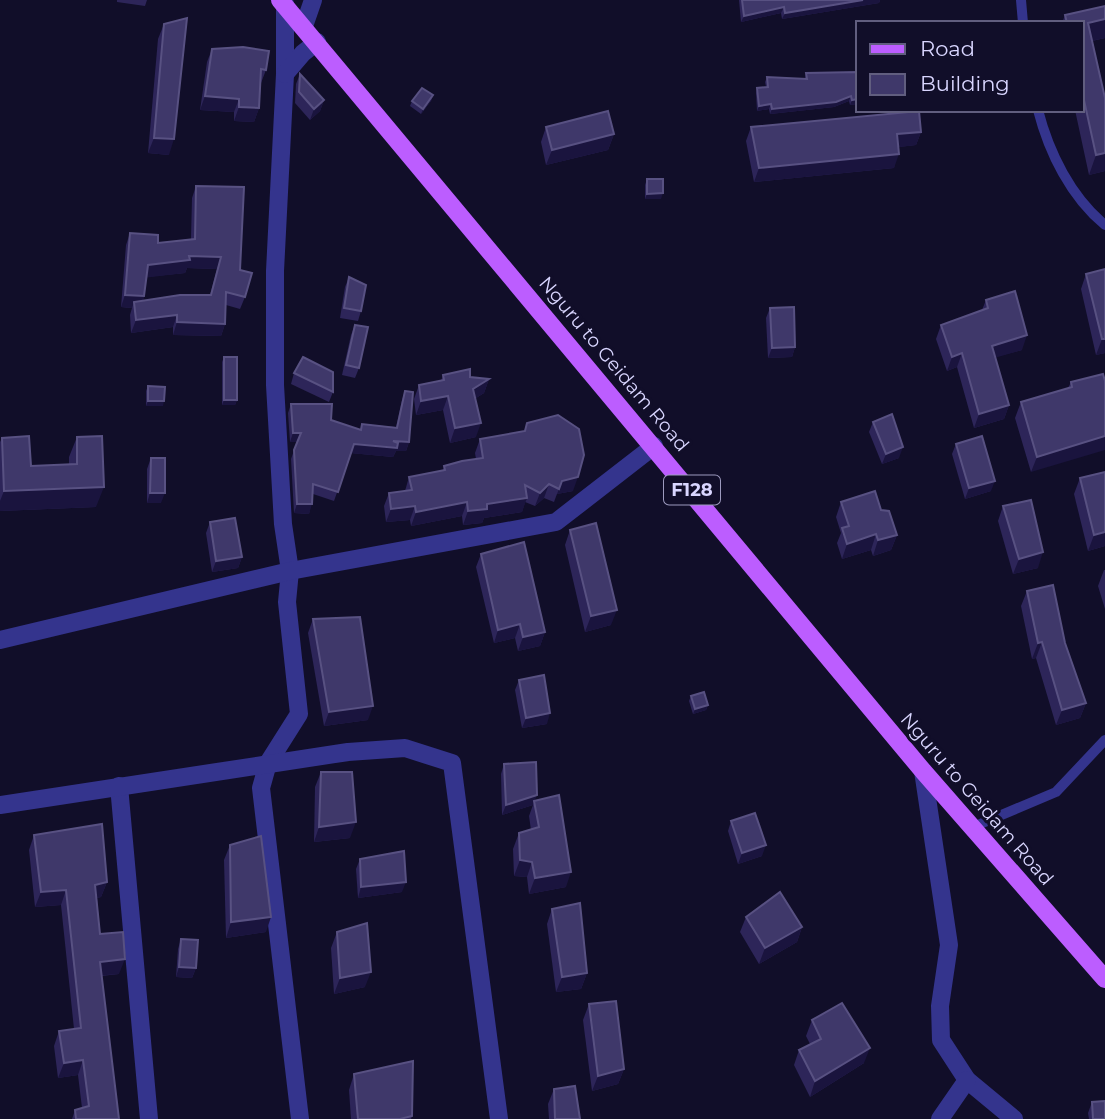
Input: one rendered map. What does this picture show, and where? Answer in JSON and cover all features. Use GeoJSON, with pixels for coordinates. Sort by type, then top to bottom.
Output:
{"type":"FeatureCollection","features":[{"type":"Feature","properties":{"kind":"main road","name":"Nguru to Geidam Road"},"geometry":{"type":"LineString","coordinates":[[282,2],[923,771],[1105,979]]}},
{"type":"Feature","properties":{"kind":"street"},"geometry":{"type":"LineString","coordinates":[[304,26],[313,0]]}},
{"type":"Feature","properties":{"kind":"street"},"geometry":{"type":"LineString","coordinates":[[282,2],[285,74],[275,271],[275,385],[283,524],[290,571],[287,602],[299,714],[268,762],[261,788],[300,1119]]}},
{"type":"Feature","properties":{"kind":"street"},"geometry":{"type":"LineString","coordinates":[[285,74],[317,42]]}},
{"type":"Feature","properties":{"kind":"street"},"geometry":{"type":"LineString","coordinates":[[0,640],[290,571],[555,522],[573,512],[654,446]]}},
{"type":"Feature","properties":{"kind":"street"},"geometry":{"type":"LineString","coordinates":[[0,805],[268,762],[405,748],[452,763],[499,1119]]}},
{"type":"Feature","properties":{"kind":"street"},"geometry":{"type":"LineString","coordinates":[[923,771],[949,945],[940,1006],[941,1040],[967,1080],[1014,1119]]}},
{"type":"Feature","properties":{"kind":"street"},"geometry":{"type":"LineString","coordinates":[[119,786],[149,1119]]}},
{"type":"Feature","properties":{"kind":"street"},"geometry":{"type":"LineString","coordinates":[[940,1119],[967,1080]]}},
{"type":"Feature","properties":{"kind":"lane"},"geometry":{"type":"LineString","coordinates":[[1021,0],[1023,21]]}},
{"type":"Feature","properties":{"kind":"lane"},"geometry":{"type":"LineString","coordinates":[[1039,112],[1051,149],[1069,184],[1105,225]]}},
{"type":"Feature","properties":{"kind":"lane"},"geometry":{"type":"LineString","coordinates":[[973,827],[1056,792],[1105,740]]}},
{"type":"Feature","properties":{"kind":"building"},"geometry":{"type":"Polygon","coordinates":[[[742,0],[863,0],[785,13],[784,7],[744,16],[742,0]]]}},
{"type":"Feature","properties":{"kind":"building"},"geometry":{"type":"Polygon","coordinates":[[[1105,6],[1105,19],[1088,23],[1105,98],[1105,153],[1096,155],[1084,100],[1084,21],[1066,21],[1065,15],[1105,6]]]}},
{"type":"Feature","properties":{"kind":"building"},"geometry":{"type":"Polygon","coordinates":[[[187,18],[174,139],[154,138],[164,24],[187,18]]]}},
{"type":"Feature","properties":{"kind":"building"},"geometry":{"type":"Polygon","coordinates":[[[243,47],[269,51],[266,70],[261,69],[259,108],[239,107],[239,99],[205,96],[212,49],[243,47]]]}},
{"type":"Feature","properties":{"kind":"building"},"geometry":{"type":"Polygon","coordinates":[[[856,72],[856,99],[852,100],[851,96],[836,102],[772,109],[771,104],[759,106],[757,88],[768,87],[767,77],[807,79],[806,73],[856,72]]]}},
{"type":"Feature","properties":{"kind":"building"},"geometry":{"type":"Polygon","coordinates":[[[300,74],[324,100],[314,109],[299,92],[300,74]]]}},
{"type":"Feature","properties":{"kind":"building"},"geometry":{"type":"Polygon","coordinates":[[[422,88],[433,95],[423,109],[412,101],[422,88]]]}},
{"type":"Feature","properties":{"kind":"building"},"geometry":{"type":"Polygon","coordinates":[[[608,111],[614,134],[552,150],[546,127],[608,111]]]}},
{"type":"Feature","properties":{"kind":"building"},"geometry":{"type":"Polygon","coordinates":[[[919,112],[921,132],[897,134],[899,154],[759,168],[751,127],[919,112]]]}},
{"type":"Feature","properties":{"kind":"building"},"geometry":{"type":"Polygon","coordinates":[[[647,179],[663,179],[663,193],[647,194],[647,179]]]}},
{"type":"Feature","properties":{"kind":"building"},"geometry":{"type":"Polygon","coordinates":[[[196,186],[244,187],[240,270],[252,273],[245,297],[226,292],[225,324],[177,322],[177,315],[136,320],[134,302],[180,295],[211,295],[221,257],[189,256],[190,260],[148,265],[144,296],[125,295],[130,233],[158,235],[158,243],[195,239],[196,186]]]}},
{"type":"Feature","properties":{"kind":"building"},"geometry":{"type":"Polygon","coordinates":[[[1105,269],[1105,339],[1102,339],[1086,274],[1105,269]]]}},
{"type":"Feature","properties":{"kind":"building"},"geometry":{"type":"Polygon","coordinates":[[[349,277],[366,285],[361,311],[344,308],[349,277]]]}},
{"type":"Feature","properties":{"kind":"building"},"geometry":{"type":"Polygon","coordinates":[[[1015,291],[1027,335],[992,346],[1009,405],[979,414],[962,353],[952,357],[941,325],[988,308],[986,300],[1015,291]]]}},
{"type":"Feature","properties":{"kind":"building"},"geometry":{"type":"Polygon","coordinates":[[[794,307],[795,347],[772,348],[770,308],[794,307]]]}},
{"type":"Feature","properties":{"kind":"building"},"geometry":{"type":"Polygon","coordinates":[[[355,325],[368,327],[359,368],[346,365],[355,325]]]}},
{"type":"Feature","properties":{"kind":"building"},"geometry":{"type":"Polygon","coordinates":[[[224,357],[237,357],[237,400],[224,400],[224,357]]]}},
{"type":"Feature","properties":{"kind":"building"},"geometry":{"type":"Polygon","coordinates":[[[303,357],[333,372],[333,392],[294,373],[303,357]]]}},
{"type":"Feature","properties":{"kind":"building"},"geometry":{"type":"Polygon","coordinates":[[[470,369],[470,377],[489,379],[473,389],[481,423],[455,428],[448,396],[421,401],[419,385],[444,380],[443,375],[470,369]]]}},
{"type":"Feature","properties":{"kind":"building"},"geometry":{"type":"Polygon","coordinates":[[[1103,374],[1105,436],[1037,457],[1021,402],[1072,387],[1071,382],[1103,374]]]}},
{"type":"Feature","properties":{"kind":"building"},"geometry":{"type":"Polygon","coordinates":[[[148,386],[165,387],[164,401],[148,401],[148,386]]]}},
{"type":"Feature","properties":{"kind":"building"},"geometry":{"type":"Polygon","coordinates":[[[405,391],[413,392],[409,442],[393,441],[398,443],[397,448],[354,444],[338,492],[313,484],[312,504],[297,504],[294,450],[301,433],[293,433],[291,404],[332,404],[331,420],[361,430],[362,424],[397,428],[405,391]]]}},
{"type":"Feature","properties":{"kind":"building"},"geometry":{"type":"Polygon","coordinates":[[[892,414],[903,447],[886,454],[873,422],[892,414]]]}},
{"type":"Feature","properties":{"kind":"building"},"geometry":{"type":"Polygon","coordinates":[[[558,415],[579,429],[584,455],[578,477],[562,481],[559,489],[549,484],[540,493],[525,485],[527,498],[487,504],[487,509],[468,511],[467,502],[416,512],[415,506],[391,509],[389,493],[412,490],[409,477],[445,470],[444,466],[462,461],[483,458],[480,439],[525,431],[527,423],[558,415]]]}},
{"type":"Feature","properties":{"kind":"building"},"geometry":{"type":"Polygon","coordinates":[[[29,436],[31,466],[77,464],[77,437],[102,436],[104,487],[4,491],[2,438],[29,436]]]}},
{"type":"Feature","properties":{"kind":"building"},"geometry":{"type":"Polygon","coordinates":[[[982,436],[995,481],[969,488],[956,444],[982,436]]]}},
{"type":"Feature","properties":{"kind":"building"},"geometry":{"type":"Polygon","coordinates":[[[151,458],[165,458],[165,493],[150,493],[151,458]]]}},
{"type":"Feature","properties":{"kind":"building"},"geometry":{"type":"Polygon","coordinates":[[[1105,472],[1105,532],[1094,535],[1080,478],[1105,472]]]}},
{"type":"Feature","properties":{"kind":"building"},"geometry":{"type":"Polygon","coordinates":[[[875,491],[881,510],[889,511],[897,535],[878,540],[876,534],[847,544],[842,528],[849,526],[841,502],[875,491]]]}},
{"type":"Feature","properties":{"kind":"building"},"geometry":{"type":"Polygon","coordinates":[[[1031,500],[1043,552],[1019,559],[1003,506],[1031,500]]]}},
{"type":"Feature","properties":{"kind":"building"},"geometry":{"type":"Polygon","coordinates":[[[235,518],[242,557],[216,561],[210,522],[235,518]]]}},
{"type":"Feature","properties":{"kind":"building"},"geometry":{"type":"Polygon","coordinates":[[[596,523],[617,610],[591,616],[570,530],[596,523]]]}},
{"type":"Feature","properties":{"kind":"building"},"geometry":{"type":"Polygon","coordinates":[[[524,542],[545,632],[523,637],[520,624],[498,630],[481,554],[524,542]]]}},
{"type":"Feature","properties":{"kind":"building"},"geometry":{"type":"Polygon","coordinates":[[[1053,585],[1065,643],[1086,703],[1062,710],[1042,642],[1038,643],[1027,591],[1053,585]]]}},
{"type":"Feature","properties":{"kind":"building"},"geometry":{"type":"Polygon","coordinates":[[[360,617],[373,706],[329,712],[313,619],[360,617]]]}},
{"type":"Feature","properties":{"kind":"building"},"geometry":{"type":"Polygon","coordinates":[[[544,675],[550,713],[526,718],[519,680],[544,675]]]}},
{"type":"Feature","properties":{"kind":"building"},"geometry":{"type":"Polygon","coordinates":[[[704,692],[708,705],[695,709],[691,696],[704,692]]]}},
{"type":"Feature","properties":{"kind":"building"},"geometry":{"type":"Polygon","coordinates":[[[536,762],[537,795],[506,805],[504,764],[536,762]]]}},
{"type":"Feature","properties":{"kind":"building"},"geometry":{"type":"Polygon","coordinates":[[[321,772],[352,772],[356,822],[319,827],[321,772]]]}},
{"type":"Feature","properties":{"kind":"building"},"geometry":{"type":"Polygon","coordinates":[[[559,795],[571,872],[535,878],[532,862],[520,860],[519,833],[539,827],[534,801],[559,795]]]}},
{"type":"Feature","properties":{"kind":"building"},"geometry":{"type":"Polygon","coordinates":[[[755,813],[766,845],[742,853],[731,821],[755,813]]]}},
{"type":"Feature","properties":{"kind":"building"},"geometry":{"type":"Polygon","coordinates":[[[102,824],[107,882],[95,885],[100,934],[123,932],[125,959],[100,962],[119,1119],[76,1119],[75,1110],[89,1106],[83,1060],[64,1063],[59,1031],[81,1028],[66,890],[41,892],[34,835],[102,824]]]}},
{"type":"Feature","properties":{"kind":"building"},"geometry":{"type":"Polygon","coordinates":[[[261,836],[271,917],[231,922],[230,845],[261,836]]]}},
{"type":"Feature","properties":{"kind":"building"},"geometry":{"type":"Polygon","coordinates":[[[404,851],[406,882],[361,887],[360,859],[404,851]]]}},
{"type":"Feature","properties":{"kind":"building"},"geometry":{"type":"Polygon","coordinates":[[[780,892],[802,927],[765,948],[746,917],[780,892]]]}},
{"type":"Feature","properties":{"kind":"building"},"geometry":{"type":"Polygon","coordinates":[[[580,903],[587,973],[562,977],[552,909],[580,903]]]}},
{"type":"Feature","properties":{"kind":"building"},"geometry":{"type":"Polygon","coordinates":[[[367,923],[371,972],[340,978],[337,932],[367,923]]]}},
{"type":"Feature","properties":{"kind":"building"},"geometry":{"type":"Polygon","coordinates":[[[181,939],[198,940],[196,968],[179,967],[181,939]]]}},
{"type":"Feature","properties":{"kind":"building"},"geometry":{"type":"Polygon","coordinates":[[[616,1001],[624,1069],[598,1076],[589,1004],[616,1001]]]}},
{"type":"Feature","properties":{"kind":"building"},"geometry":{"type":"Polygon","coordinates":[[[842,1003],[870,1048],[815,1081],[799,1050],[821,1039],[812,1020],[842,1003]]]}},
{"type":"Feature","properties":{"kind":"building"},"geometry":{"type":"Polygon","coordinates":[[[413,1061],[412,1116],[400,1119],[358,1119],[354,1074],[413,1061]]]}},
{"type":"Feature","properties":{"kind":"building"},"geometry":{"type":"Polygon","coordinates":[[[575,1086],[580,1119],[555,1119],[554,1089],[575,1086]]]}},
{"type":"Feature","properties":{"kind":"building"},"geometry":{"type":"Polygon","coordinates":[[[1105,1101],[1105,1119],[1093,1119],[1092,1102],[1105,1101]]]}}]}
